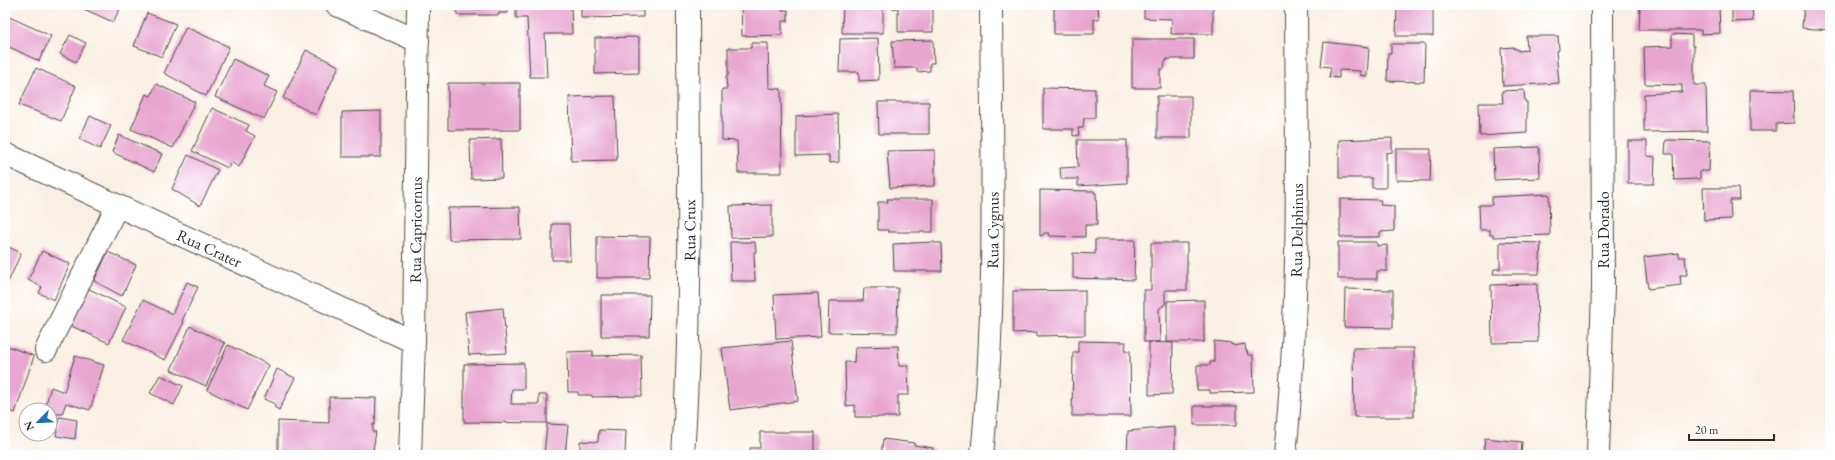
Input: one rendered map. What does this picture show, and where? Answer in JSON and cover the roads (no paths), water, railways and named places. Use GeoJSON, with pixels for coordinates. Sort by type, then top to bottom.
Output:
{"type":"FeatureCollection","features":[{"type":"Feature","properties":{"kind":"street"},"geometry":{"type":"LineString","coordinates":[[337,5],[418,41]]}},
{"type":"Feature","properties":{"kind":"street","name":"Rua Capricornus"},"geometry":{"type":"LineString","coordinates":[[410,455],[414,342],[418,5]]}},
{"type":"Feature","properties":{"kind":"street","name":"Rua Crux"},"geometry":{"type":"LineString","coordinates":[[683,455],[688,370],[688,5]]}},
{"type":"Feature","properties":{"kind":"street","name":"Rua Cygnus"},"geometry":{"type":"LineString","coordinates":[[982,455],[990,355],[992,287],[991,5]]}},
{"type":"Feature","properties":{"kind":"street","name":"Rua Delphinus"},"geometry":{"type":"LineString","coordinates":[[1285,455],[1294,352],[1297,257],[1296,5]]}},
{"type":"Feature","properties":{"kind":"street","name":"Rua Dorado"},"geometry":{"type":"LineString","coordinates":[[1598,455],[1603,287],[1602,5]]}},
{"type":"Feature","properties":{"kind":"street","name":"Rua Crater"},"geometry":{"type":"LineString","coordinates":[[5,154],[414,342]]}},
{"type":"Feature","properties":{"kind":"street"},"geometry":{"type":"LineString","coordinates":[[46,350],[117,206]]}}]}
